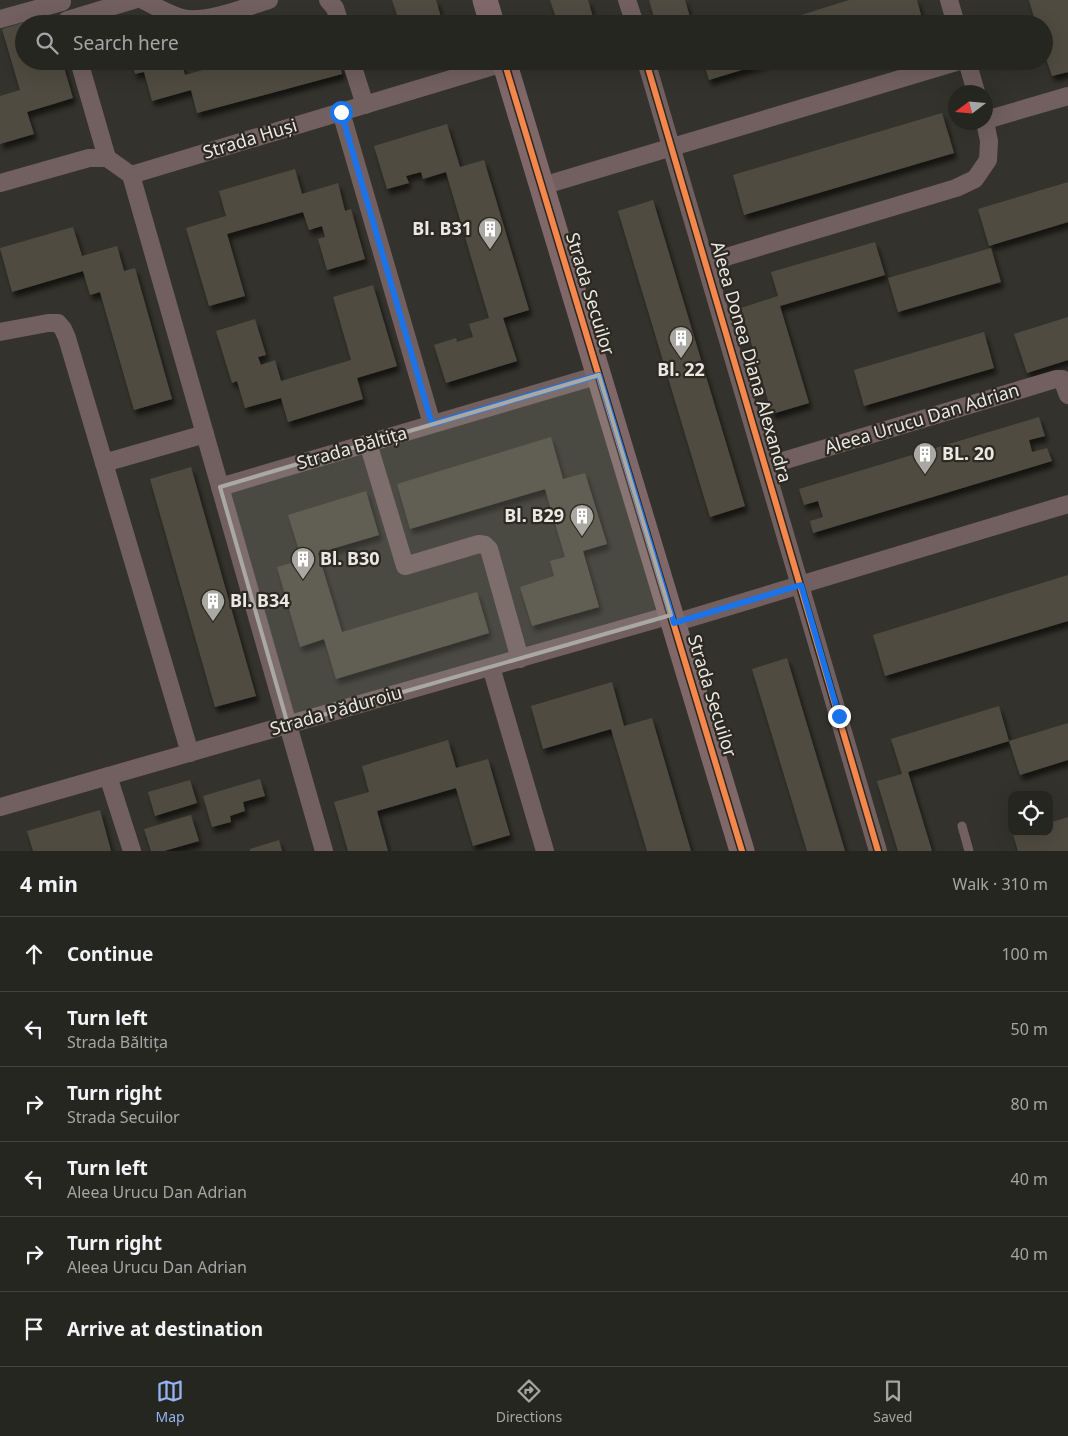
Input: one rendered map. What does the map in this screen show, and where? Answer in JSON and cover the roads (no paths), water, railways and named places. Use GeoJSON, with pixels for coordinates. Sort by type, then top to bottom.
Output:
{"type":"FeatureCollection","features":[{"type":"Feature","properties":{"kind":"street"},"geometry":{"type":"LineString","coordinates":[[89,15],[134,0]]}},
{"type":"Feature","properties":{"kind":"street"},"geometry":{"type":"LineString","coordinates":[[143,0],[173,15]]}},
{"type":"Feature","properties":{"kind":"street"},"geometry":{"type":"LineString","coordinates":[[219,15],[269,0]]}},
{"type":"Feature","properties":{"kind":"street"},"geometry":{"type":"LineString","coordinates":[[328,0],[335,8],[337,15]]}},
{"type":"Feature","properties":{"kind":"street"},"geometry":{"type":"LineString","coordinates":[[485,0],[489,15]]}},
{"type":"Feature","properties":{"kind":"street"},"geometry":{"type":"LineString","coordinates":[[627,0],[631,15]]}},
{"type":"Feature","properties":{"kind":"street"},"geometry":{"type":"LineString","coordinates":[[949,0],[953,15]]}},
{"type":"Feature","properties":{"kind":"street"},"geometry":{"type":"LineString","coordinates":[[0,19],[61,1],[66,15]]}},
{"type":"Feature","properties":{"kind":"street"},"geometry":{"type":"LineString","coordinates":[[82,70],[108,158]]}},
{"type":"Feature","properties":{"kind":"street"},"geometry":{"type":"LineString","coordinates":[[354,70],[364,105]]}},
{"type":"Feature","properties":{"kind":"street","name":"Strada Huși"},"geometry":{"type":"LineString","coordinates":[[131,175],[478,70]]}},
{"type":"Feature","properties":{"kind":"street","name":"Strada Secuilor"},"geometry":{"type":"LineString","coordinates":[[506,70],[742,851]]}},
{"type":"Feature","properties":{"kind":"street","name":"Aleea Donea Diana Alexandra"},"geometry":{"type":"LineString","coordinates":[[649,70],[801,585]]}},
{"type":"Feature","properties":{"kind":"street"},"geometry":{"type":"LineString","coordinates":[[542,186],[930,70]]}},
{"type":"Feature","properties":{"kind":"street"},"geometry":{"type":"LineString","coordinates":[[970,70],[974,85]]}},
{"type":"Feature","properties":{"kind":"street","name":"Aleea Donea Diana Alexandra"},"geometry":{"type":"LineString","coordinates":[[993,119],[1068,96]]}},
{"type":"Feature","properties":{"kind":"street"},"geometry":{"type":"LineString","coordinates":[[341,112],[432,424]]}},
{"type":"Feature","properties":{"kind":"street","name":"Aleea Donea Diana Alexandra"},"geometry":{"type":"LineString","coordinates":[[706,263],[956,188],[975,179],[988,160],[990,141],[987,130]]}},
{"type":"Feature","properties":{"kind":"street"},"geometry":{"type":"LineString","coordinates":[[0,183],[89,158],[108,158],[131,175],[324,851]]}},
{"type":"Feature","properties":{"kind":"street"},"geometry":{"type":"LineString","coordinates":[[0,332],[48,323],[58,324],[63,329],[190,753]]}},
{"type":"Feature","properties":{"kind":"street","name":"Strada Băltița"},"geometry":{"type":"LineString","coordinates":[[220,487],[599,375]]}},
{"type":"Feature","properties":{"kind":"street","name":"Aleea Urucu Dan Adrian"},"geometry":{"type":"LineString","coordinates":[[766,466],[1056,379],[1062,379],[1068,395]]}},
{"type":"Feature","properties":{"kind":"street"},"geometry":{"type":"LineString","coordinates":[[104,463],[205,434]]}},
{"type":"Feature","properties":{"kind":"street"},"geometry":{"type":"LineString","coordinates":[[368,443],[405,566],[479,544],[485,545],[489,549],[520,659]]}},
{"type":"Feature","properties":{"kind":"street"},"geometry":{"type":"LineString","coordinates":[[673,619],[801,585],[1068,504]]}},
{"type":"Feature","properties":{"kind":"street"},"geometry":{"type":"LineString","coordinates":[[801,585],[878,851]]}},
{"type":"Feature","properties":{"kind":"street","name":"Strada Păduroiu"},"geometry":{"type":"LineString","coordinates":[[0,806],[491,667],[673,619]]}},
{"type":"Feature","properties":{"kind":"street"},"geometry":{"type":"LineString","coordinates":[[491,667],[545,851]]}},
{"type":"Feature","properties":{"kind":"street"},"geometry":{"type":"LineString","coordinates":[[108,776],[132,851]]}},
{"type":"Feature","properties":{"kind":"lane"},"geometry":{"type":"LineString","coordinates":[[962,826],[969,851]]}},
{"type":"Feature","properties":{"kind":"place","name":"Bl. B31"},"geometry":{"type":"Point","coordinates":[490,250]}},
{"type":"Feature","properties":{"kind":"place","name":"Bl. 22"},"geometry":{"type":"Point","coordinates":[681,359]}},
{"type":"Feature","properties":{"kind":"place","name":"BL. 20"},"geometry":{"type":"Point","coordinates":[925,475]}},
{"type":"Feature","properties":{"kind":"place","name":"Bl. B29"},"geometry":{"type":"Point","coordinates":[582,537]}},
{"type":"Feature","properties":{"kind":"place","name":"Bl. B30"},"geometry":{"type":"Point","coordinates":[303,580]}},
{"type":"Feature","properties":{"kind":"place","name":"Bl. B34"},"geometry":{"type":"Point","coordinates":[213,622]}}]}
